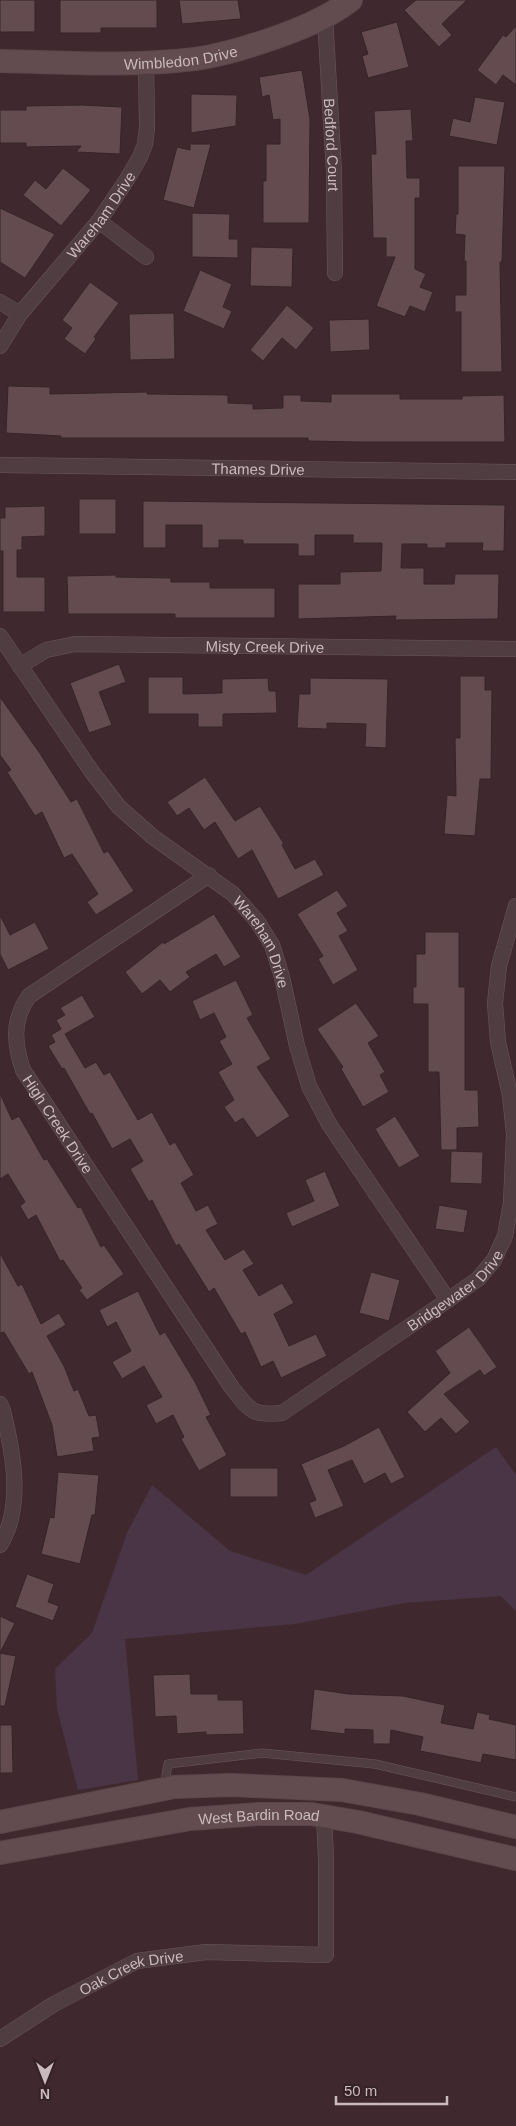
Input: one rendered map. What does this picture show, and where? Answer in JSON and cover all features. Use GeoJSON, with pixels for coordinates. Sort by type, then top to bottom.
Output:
{"type":"FeatureCollection","features":[{"type":"Feature","properties":{"kind":"main road","name":"Wimbledon Drive"},"geometry":{"type":"LineString","coordinates":[[0,61],[146,62],[195,59],[241,50],[307,26],[338,11],[350,0]]}},
{"type":"Feature","properties":{"kind":"main road","name":"West Bardin Road"},"geometry":{"type":"LineString","coordinates":[[0,1822],[164,1789],[231,1785],[342,1790],[420,1804],[516,1827]]}},
{"type":"Feature","properties":{"kind":"main road","name":"West Bardin Road"},"geometry":{"type":"LineString","coordinates":[[0,1853],[190,1819],[259,1814],[311,1814],[358,1822],[516,1859]]}},
{"type":"Feature","properties":{"kind":"street","name":"Bedford Court"},"geometry":{"type":"LineString","coordinates":[[325,17],[334,172],[335,273]]}},
{"type":"Feature","properties":{"kind":"street","name":"Wareham Drive"},"geometry":{"type":"LineString","coordinates":[[0,346],[20,314],[98,221],[126,181],[145,144],[147,128],[146,62]]}},
{"type":"Feature","properties":{"kind":"street"},"geometry":{"type":"LineString","coordinates":[[98,221],[146,257]]}},
{"type":"Feature","properties":{"kind":"street"},"geometry":{"type":"LineString","coordinates":[[0,302],[20,314]]}},
{"type":"Feature","properties":{"kind":"street","name":"Thames Drive"},"geometry":{"type":"LineString","coordinates":[[0,465],[516,472]]}},
{"type":"Feature","properties":{"kind":"street","name":"Wareham Drive"},"geometry":{"type":"LineString","coordinates":[[0,636],[92,772],[120,807],[153,837],[209,875],[233,894],[257,921],[272,945],[282,977],[297,1046],[309,1086],[329,1124],[448,1300]]}},
{"type":"Feature","properties":{"kind":"street","name":"Misty Creek Drive"},"geometry":{"type":"LineString","coordinates":[[20,666],[46,650],[75,644],[516,650]]}},
{"type":"Feature","properties":{"kind":"street","name":"High Creek Drive"},"geometry":{"type":"LineString","coordinates":[[209,875],[29,996],[21,1008],[16,1022],[18,1054],[23,1070],[232,1388],[251,1410],[264,1415]]}},
{"type":"Feature","properties":{"kind":"street","name":"Bridgewater Drive"},"geometry":{"type":"LineString","coordinates":[[264,1415],[282,1413],[478,1279],[494,1260],[505,1236],[512,1203],[514,1134],[510,1095],[498,1042],[495,1003],[499,966],[516,906]]}},
{"type":"Feature","properties":{"kind":"street"},"geometry":{"type":"LineString","coordinates":[[0,1404],[4,1411],[14,1462],[13,1507],[1,1540]]}},
{"type":"Feature","properties":{"kind":"street","name":"Oak Creek Drive"},"geometry":{"type":"LineString","coordinates":[[0,2039],[54,2004],[138,1961],[206,1952],[326,1955],[324,1816]]}},
{"type":"Feature","properties":{"kind":"lane"},"geometry":{"type":"LineString","coordinates":[[164,1789],[168,1764],[262,1753],[375,1764],[516,1797]]}},
{"type":"Feature","properties":{"kind":"shaded area"},"geometry":{"type":"Polygon","coordinates":[[[496,1447],[516,1475],[516,1611],[501,1596],[404,1603],[295,1624],[125,1639],[138,1780],[78,1790],[57,1709],[55,1669],[92,1633],[127,1533],[152,1485],[230,1551],[306,1575],[496,1447]]]}},
{"type":"Feature","properties":{"kind":"building"},"geometry":{"type":"Polygon","coordinates":[[[0,0],[35,0],[35,32],[0,32],[0,0]]]}},
{"type":"Feature","properties":{"kind":"building"},"geometry":{"type":"Polygon","coordinates":[[[60,0],[157,0],[157,28],[101,28],[101,33],[60,33],[60,0]]]}},
{"type":"Feature","properties":{"kind":"building"},"geometry":{"type":"Polygon","coordinates":[[[179,0],[238,0],[241,19],[182,24],[179,0]]]}},
{"type":"Feature","properties":{"kind":"building"},"geometry":{"type":"Polygon","coordinates":[[[416,0],[467,0],[442,24],[452,35],[439,47],[404,10],[416,0]]]}},
{"type":"Feature","properties":{"kind":"building"},"geometry":{"type":"Polygon","coordinates":[[[397,22],[409,67],[368,78],[362,56],[368,54],[361,32],[397,22]]]}},
{"type":"Feature","properties":{"kind":"building"},"geometry":{"type":"Polygon","coordinates":[[[516,26],[516,85],[503,75],[496,85],[477,70],[503,35],[506,37],[516,26]]]}},
{"type":"Feature","properties":{"kind":"building"},"geometry":{"type":"Polygon","coordinates":[[[302,70],[310,119],[309,223],[263,223],[263,181],[266,181],[266,144],[280,144],[280,119],[273,120],[269,95],[262,97],[259,77],[302,70]]]}},
{"type":"Feature","properties":{"kind":"building"},"geometry":{"type":"Polygon","coordinates":[[[191,94],[237,95],[236,126],[191,133],[191,94]]]}},
{"type":"Feature","properties":{"kind":"building"},"geometry":{"type":"Polygon","coordinates":[[[475,97],[505,102],[497,145],[449,136],[453,118],[470,122],[475,97]]]}},
{"type":"Feature","properties":{"kind":"building"},"geometry":{"type":"Polygon","coordinates":[[[81,105],[122,107],[120,154],[76,152],[81,146],[26,147],[26,143],[0,143],[0,110],[26,110],[26,106],[81,105]]]}},
{"type":"Feature","properties":{"kind":"building"},"geometry":{"type":"Polygon","coordinates":[[[411,109],[413,141],[406,141],[407,178],[420,178],[420,198],[415,198],[415,269],[426,274],[420,287],[433,292],[425,312],[410,306],[405,317],[376,306],[395,257],[386,257],[386,238],[373,238],[371,154],[376,154],[374,111],[411,109]]]}},
{"type":"Feature","properties":{"kind":"building"},"geometry":{"type":"Polygon","coordinates":[[[190,144],[211,144],[194,208],[163,200],[177,147],[190,150],[190,144]]]}},
{"type":"Feature","properties":{"kind":"building"},"geometry":{"type":"Polygon","coordinates":[[[458,166],[505,166],[502,262],[500,262],[502,372],[461,372],[461,312],[455,312],[455,295],[466,295],[466,261],[464,261],[465,235],[455,234],[456,214],[458,214],[458,166]]]}},
{"type":"Feature","properties":{"kind":"building"},"geometry":{"type":"Polygon","coordinates":[[[63,168],[91,190],[61,226],[23,195],[35,180],[46,189],[63,168]]]}},
{"type":"Feature","properties":{"kind":"building"},"geometry":{"type":"Polygon","coordinates":[[[0,208],[55,234],[25,278],[0,262],[0,208]]]}},
{"type":"Feature","properties":{"kind":"building"},"geometry":{"type":"Polygon","coordinates":[[[192,213],[230,214],[229,239],[238,239],[238,258],[192,257],[192,213]]]}},
{"type":"Feature","properties":{"kind":"building"},"geometry":{"type":"Polygon","coordinates":[[[251,247],[293,248],[292,287],[250,286],[251,247]]]}},
{"type":"Feature","properties":{"kind":"building"},"geometry":{"type":"Polygon","coordinates":[[[200,270],[232,284],[223,307],[232,311],[224,329],[183,311],[200,270]]]}},
{"type":"Feature","properties":{"kind":"building"},"geometry":{"type":"Polygon","coordinates":[[[90,282],[119,303],[94,337],[96,339],[85,354],[64,339],[72,328],[62,320],[90,282]]]}},
{"type":"Feature","properties":{"kind":"building"},"geometry":{"type":"Polygon","coordinates":[[[287,305],[314,328],[296,350],[282,338],[263,361],[250,350],[287,305]]]}},
{"type":"Feature","properties":{"kind":"building"},"geometry":{"type":"Polygon","coordinates":[[[174,313],[175,359],[130,360],[129,314],[174,313]]]}},
{"type":"Feature","properties":{"kind":"building"},"geometry":{"type":"Polygon","coordinates":[[[369,319],[370,350],[330,352],[329,320],[369,319]]]}},
{"type":"Feature","properties":{"kind":"building"},"geometry":{"type":"Polygon","coordinates":[[[8,386],[50,387],[50,394],[147,392],[147,394],[228,395],[228,403],[253,404],[253,409],[283,408],[283,395],[301,395],[301,401],[331,402],[331,394],[400,394],[400,399],[462,399],[462,396],[504,395],[505,442],[308,441],[308,438],[61,438],[61,436],[6,433],[8,386]]]}},
{"type":"Feature","properties":{"kind":"building"},"geometry":{"type":"Polygon","coordinates":[[[79,499],[116,499],[116,534],[79,534],[79,499]]]}},
{"type":"Feature","properties":{"kind":"building"},"geometry":{"type":"Polygon","coordinates":[[[143,501],[505,505],[504,551],[482,551],[483,543],[446,543],[446,548],[427,548],[427,544],[402,544],[401,568],[424,568],[424,584],[454,584],[455,574],[499,574],[498,619],[395,620],[396,616],[298,619],[298,584],[340,584],[340,572],[381,571],[382,543],[353,543],[353,535],[315,535],[315,556],[298,556],[298,544],[243,544],[243,540],[219,540],[219,548],[202,548],[202,525],[166,525],[166,548],[143,548],[143,501]]]}},
{"type":"Feature","properties":{"kind":"building"},"geometry":{"type":"Polygon","coordinates":[[[45,506],[45,536],[22,537],[22,550],[17,550],[17,577],[45,577],[45,612],[3,612],[3,551],[0,551],[0,518],[5,518],[5,507],[45,506]]]}},
{"type":"Feature","properties":{"kind":"building"},"geometry":{"type":"Polygon","coordinates":[[[116,575],[116,577],[171,578],[171,582],[210,582],[210,588],[275,588],[275,618],[175,618],[175,614],[68,614],[67,576],[116,575]]]}},
{"type":"Feature","properties":{"kind":"building"},"geometry":{"type":"Polygon","coordinates":[[[119,664],[126,682],[99,692],[112,725],[89,733],[70,683],[119,664]]]}},
{"type":"Feature","properties":{"kind":"building"},"geometry":{"type":"Polygon","coordinates":[[[460,676],[485,676],[485,690],[492,690],[491,779],[480,779],[475,836],[444,834],[447,795],[456,796],[455,738],[460,738],[460,676]]]}},
{"type":"Feature","properties":{"kind":"building"},"geometry":{"type":"Polygon","coordinates":[[[148,677],[183,677],[183,694],[222,693],[222,679],[268,678],[269,691],[276,691],[277,713],[223,714],[223,727],[198,727],[198,714],[148,714],[148,677]]]}},
{"type":"Feature","properties":{"kind":"building"},"geometry":{"type":"Polygon","coordinates":[[[310,678],[388,679],[386,748],[365,747],[366,724],[327,723],[327,729],[297,728],[299,694],[310,694],[310,678]]]}},
{"type":"Feature","properties":{"kind":"building"},"geometry":{"type":"Polygon","coordinates":[[[0,697],[71,802],[77,799],[104,853],[108,851],[134,891],[96,915],[87,902],[98,894],[72,854],[64,858],[42,812],[35,816],[7,772],[11,770],[0,755],[0,697]]]}},
{"type":"Feature","properties":{"kind":"building"},"geometry":{"type":"Polygon","coordinates":[[[205,777],[235,821],[260,806],[284,844],[282,845],[295,869],[315,859],[324,875],[278,899],[252,850],[238,859],[215,822],[204,830],[189,808],[177,816],[167,802],[205,777]]]}},
{"type":"Feature","properties":{"kind":"building"},"geometry":{"type":"Polygon","coordinates":[[[337,890],[348,906],[337,913],[348,931],[339,936],[358,970],[333,985],[318,959],[323,956],[297,914],[337,890]]]}},
{"type":"Feature","properties":{"kind":"building"},"geometry":{"type":"Polygon","coordinates":[[[214,914],[241,957],[224,967],[216,954],[186,972],[190,977],[170,992],[160,980],[142,994],[125,972],[163,942],[164,944],[214,914]]]}},
{"type":"Feature","properties":{"kind":"building"},"geometry":{"type":"Polygon","coordinates":[[[0,915],[10,935],[35,922],[49,949],[8,970],[0,954],[0,915]]]}},
{"type":"Feature","properties":{"kind":"building"},"geometry":{"type":"Polygon","coordinates":[[[425,932],[459,932],[459,987],[465,987],[465,1090],[478,1090],[479,1127],[457,1128],[457,1150],[441,1150],[439,1072],[428,1072],[428,1004],[413,1004],[413,987],[416,987],[416,954],[425,954],[425,932]]]}},
{"type":"Feature","properties":{"kind":"building"},"geometry":{"type":"Polygon","coordinates":[[[236,980],[253,1015],[247,1018],[271,1059],[257,1067],[290,1116],[257,1138],[243,1118],[235,1123],[224,1107],[234,1100],[218,1072],[232,1064],[219,1041],[226,1037],[214,1013],[200,1020],[192,1001],[236,980]]]}},
{"type":"Feature","properties":{"kind":"building"},"geometry":{"type":"Polygon","coordinates":[[[82,995],[95,1017],[65,1034],[85,1068],[96,1062],[104,1075],[110,1072],[138,1120],[152,1112],[170,1145],[175,1142],[194,1175],[181,1183],[196,1211],[208,1205],[218,1224],[206,1230],[225,1260],[244,1249],[254,1264],[243,1270],[259,1296],[282,1283],[294,1303],[274,1314],[289,1346],[316,1334],[327,1356],[281,1378],[273,1361],[261,1367],[245,1332],[241,1334],[214,1288],[209,1292],[179,1244],[176,1246],[152,1200],[149,1202],[130,1169],[143,1161],[130,1139],[112,1149],[92,1113],[90,1114],[64,1068],[62,1069],[48,1046],[55,1042],[51,1035],[61,1029],[56,1020],[65,1015],[60,1008],[82,995]]]}},
{"type":"Feature","properties":{"kind":"building"},"geometry":{"type":"Polygon","coordinates":[[[356,1003],[379,1036],[368,1043],[385,1072],[380,1075],[389,1092],[363,1107],[341,1069],[343,1067],[317,1029],[356,1003]]]}},
{"type":"Feature","properties":{"kind":"building"},"geometry":{"type":"Polygon","coordinates":[[[0,1093],[12,1120],[19,1116],[44,1160],[47,1159],[78,1208],[81,1207],[101,1247],[104,1245],[124,1274],[87,1300],[79,1290],[82,1288],[63,1260],[60,1261],[36,1215],[28,1220],[20,1206],[25,1202],[8,1174],[0,1179],[0,1093]]]}},
{"type":"Feature","properties":{"kind":"building"},"geometry":{"type":"Polygon","coordinates":[[[395,1116],[420,1156],[399,1168],[375,1129],[395,1116]]]}},
{"type":"Feature","properties":{"kind":"building"},"geometry":{"type":"Polygon","coordinates":[[[451,1151],[483,1152],[482,1184],[450,1183],[451,1151]]]}},
{"type":"Feature","properties":{"kind":"building"},"geometry":{"type":"Polygon","coordinates":[[[325,1171],[340,1206],[292,1227],[286,1213],[314,1201],[305,1180],[325,1171]]]}},
{"type":"Feature","properties":{"kind":"building"},"geometry":{"type":"Polygon","coordinates":[[[439,1205],[468,1210],[464,1233],[435,1229],[439,1205]]]}},
{"type":"Feature","properties":{"kind":"building"},"geometry":{"type":"Polygon","coordinates":[[[0,1253],[18,1286],[22,1284],[41,1324],[59,1313],[66,1325],[47,1336],[64,1366],[74,1391],[78,1389],[89,1416],[96,1415],[100,1437],[92,1438],[94,1451],[57,1457],[52,1425],[32,1372],[29,1374],[4,1332],[0,1333],[0,1253]]]}},
{"type":"Feature","properties":{"kind":"building"},"geometry":{"type":"Polygon","coordinates":[[[371,1272],[400,1280],[389,1321],[359,1313],[371,1272]]]}},
{"type":"Feature","properties":{"kind":"building"},"geometry":{"type":"Polygon","coordinates":[[[138,1291],[160,1335],[165,1332],[195,1382],[211,1415],[206,1417],[227,1455],[199,1471],[181,1439],[184,1437],[173,1415],[156,1424],[146,1405],[162,1397],[144,1366],[122,1379],[112,1362],[131,1351],[116,1322],[107,1327],[99,1310],[138,1291]]]}},
{"type":"Feature","properties":{"kind":"building"},"geometry":{"type":"Polygon","coordinates":[[[469,1327],[497,1367],[484,1376],[480,1370],[444,1394],[470,1422],[456,1434],[441,1418],[425,1432],[407,1412],[450,1373],[435,1351],[469,1327]]]}},
{"type":"Feature","properties":{"kind":"building"},"geometry":{"type":"Polygon","coordinates":[[[379,1427],[405,1477],[391,1484],[385,1473],[364,1484],[352,1460],[328,1470],[344,1506],[315,1518],[309,1503],[316,1500],[301,1464],[344,1446],[379,1427]]]}},
{"type":"Feature","properties":{"kind":"building"},"geometry":{"type":"Polygon","coordinates":[[[230,1468],[278,1468],[278,1497],[230,1497],[230,1468]]]}},
{"type":"Feature","properties":{"kind":"building"},"geometry":{"type":"Polygon","coordinates":[[[58,1472],[99,1475],[95,1515],[92,1515],[80,1564],[41,1554],[50,1517],[54,1518],[58,1472]]]}},
{"type":"Feature","properties":{"kind":"building"},"geometry":{"type":"Polygon","coordinates":[[[27,1574],[54,1584],[48,1602],[59,1606],[53,1621],[15,1607],[27,1574]]]}},
{"type":"Feature","properties":{"kind":"building"},"geometry":{"type":"Polygon","coordinates":[[[0,1616],[15,1623],[0,1653],[0,1616]]]}},
{"type":"Feature","properties":{"kind":"building"},"geometry":{"type":"Polygon","coordinates":[[[0,1653],[16,1656],[5,1706],[0,1706],[0,1653]]]}},
{"type":"Feature","properties":{"kind":"building"},"geometry":{"type":"Polygon","coordinates":[[[190,1674],[191,1694],[218,1694],[218,1700],[243,1700],[244,1734],[206,1735],[206,1732],[177,1734],[176,1716],[155,1717],[153,1675],[190,1674]]]}},
{"type":"Feature","properties":{"kind":"building"},"geometry":{"type":"Polygon","coordinates":[[[314,1689],[349,1694],[403,1696],[445,1705],[441,1723],[473,1729],[477,1712],[490,1715],[489,1719],[516,1725],[516,1760],[483,1754],[481,1763],[420,1751],[423,1737],[391,1730],[390,1744],[373,1744],[373,1730],[345,1729],[345,1734],[310,1730],[314,1689]]]}},
{"type":"Feature","properties":{"kind":"building"},"geometry":{"type":"Polygon","coordinates":[[[0,1725],[12,1725],[13,1773],[0,1773],[0,1725]]]}}]}
